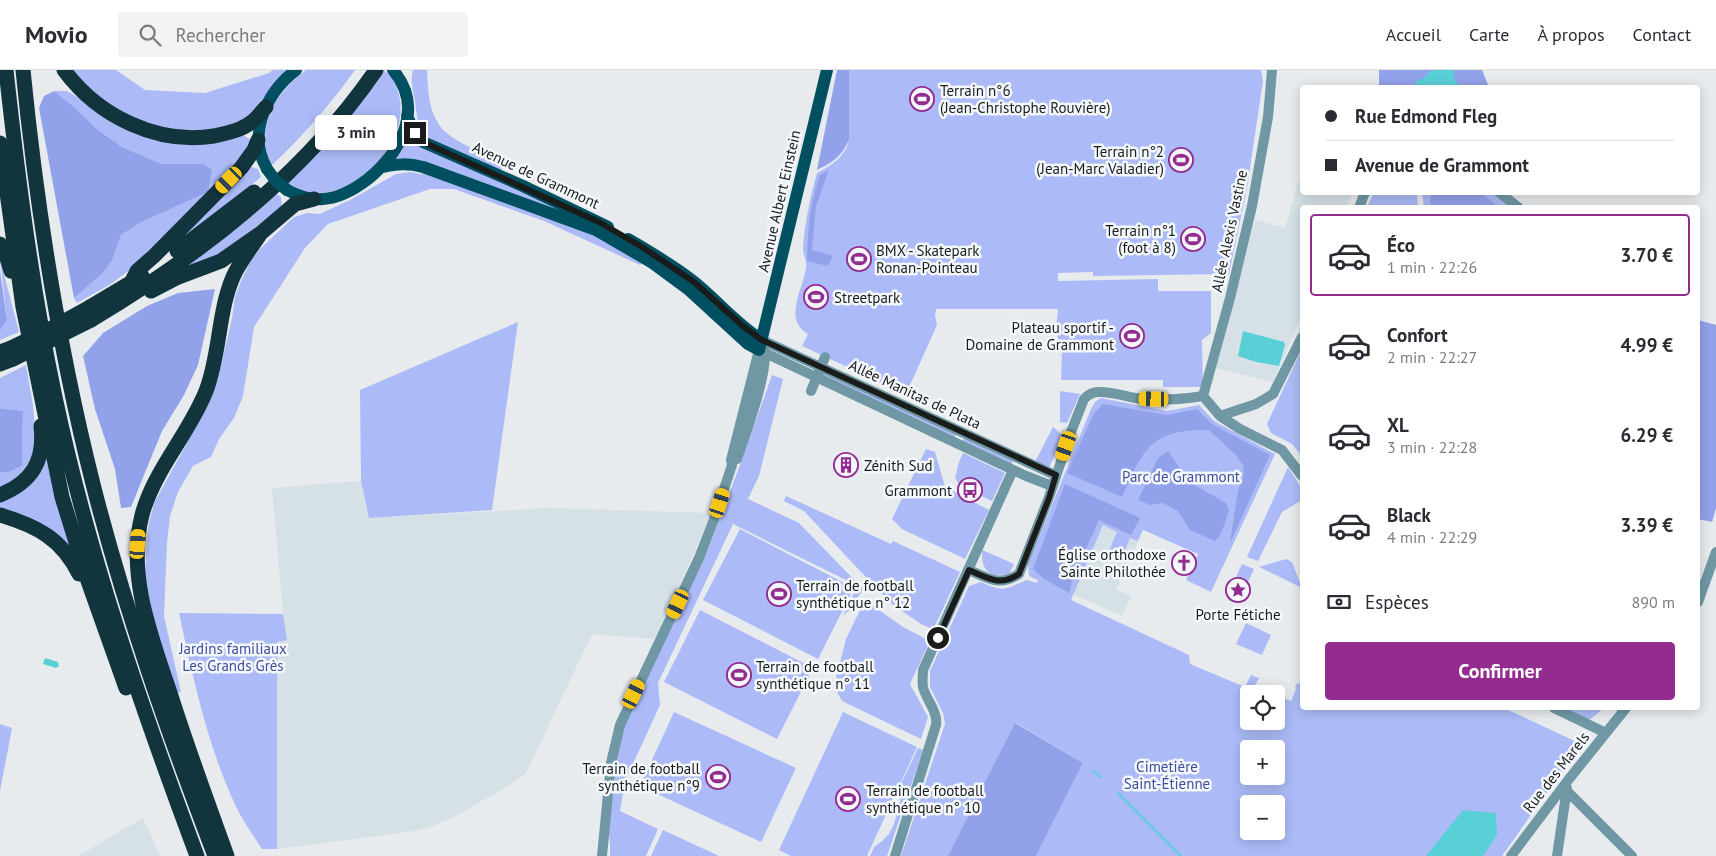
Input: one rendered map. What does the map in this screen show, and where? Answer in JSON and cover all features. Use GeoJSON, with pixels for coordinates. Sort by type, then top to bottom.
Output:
{"type":"FeatureCollection","features":[{"type":"Feature","properties":{"kind":"highway"},"geometry":{"type":"LineString","coordinates":[[6,70],[34,291],[55,398],[88,530],[129,668],[153,739],[197,856]]}},
{"type":"Feature","properties":{"kind":"highway"},"geometry":{"type":"LineString","coordinates":[[22,70],[31,154],[48,265],[71,388],[95,488],[136,635],[215,856]]}},
{"type":"Feature","properties":{"kind":"highway"},"geometry":{"type":"LineString","coordinates":[[64,70],[83,92],[114,116],[146,130],[181,137],[206,137],[226,134],[242,128],[254,120],[266,107]]}},
{"type":"Feature","properties":{"kind":"highway"},"geometry":{"type":"LineString","coordinates":[[4,359],[91,314],[131,283],[160,264],[265,182],[315,130],[364,70]]}},
{"type":"Feature","properties":{"kind":"highway"},"geometry":{"type":"LineString","coordinates":[[91,314],[111,308],[184,259],[271,190],[342,115],[376,70]]}},
{"type":"Feature","properties":{"kind":"highway"},"geometry":{"type":"LineString","coordinates":[[131,283],[137,271],[240,168],[254,150],[258,140]]}},
{"type":"Feature","properties":{"kind":"highway"},"geometry":{"type":"LineString","coordinates":[[0,143],[24,307],[62,497],[102,623],[138,723],[153,739]]}},
{"type":"Feature","properties":{"kind":"highway"},"geometry":{"type":"LineString","coordinates":[[111,308],[119,309],[176,278],[221,262],[261,233],[296,204],[314,199]]}},
{"type":"Feature","properties":{"kind":"highway"},"geometry":{"type":"LineString","coordinates":[[227,856],[186,741],[148,622],[138,578],[137,558],[139,530],[147,501],[160,472],[205,393],[213,372],[228,291],[233,276],[261,233]]}},
{"type":"Feature","properties":{"kind":"highway"},"geometry":{"type":"LineString","coordinates":[[0,244],[7,258],[17,296],[24,307]]}},
{"type":"Feature","properties":{"kind":"highway"},"geometry":{"type":"LineString","coordinates":[[0,495],[17,488],[31,474],[40,456],[42,440],[37,398],[39,385]]}},
{"type":"Feature","properties":{"kind":"highway"},"geometry":{"type":"LineString","coordinates":[[0,515],[40,530],[53,539],[66,552],[79,576],[93,610],[102,623]]}},
{"type":"Feature","properties":{"kind":"main road"},"geometry":{"type":"LineString","coordinates":[[296,70],[278,88],[266,107],[261,121],[258,140],[260,154],[267,169],[276,181],[294,194],[314,199],[344,194],[382,167],[397,148],[404,133],[408,116],[404,87],[406,70]]}},
{"type":"Feature","properties":{"kind":"main road"},"geometry":{"type":"LineString","coordinates":[[393,70],[404,87]]}},
{"type":"Feature","properties":{"kind":"main road","name":"Avenue Albert Einstein"},"geometry":{"type":"LineString","coordinates":[[762,348],[767,320],[827,70]]}},
{"type":"Feature","properties":{"kind":"main road","name":"Avenue de Grammont"},"geometry":{"type":"LineString","coordinates":[[408,116],[415,133],[423,142],[599,222],[655,260],[748,344],[762,348]]}},
{"type":"Feature","properties":{"kind":"main road","name":"Avenue de Grammont"},"geometry":{"type":"LineString","coordinates":[[382,167],[398,163],[408,163],[423,167],[596,230],[694,282],[744,327],[762,348]]}},
{"type":"Feature","properties":{"kind":"main road"},"geometry":{"type":"LineString","coordinates":[[744,327],[753,327],[767,320]]}},
{"type":"Feature","properties":{"kind":"street","name":"Allée Alexis Vastine"},"geometry":{"type":"LineString","coordinates":[[1204,396],[1252,206],[1268,117],[1272,70]]}},
{"type":"Feature","properties":{"kind":"street"},"geometry":{"type":"LineString","coordinates":[[1503,195],[1515,205]]}},
{"type":"Feature","properties":{"kind":"street"},"geometry":{"type":"LineString","coordinates":[[1220,416],[1256,404],[1273,394],[1300,341]]}},
{"type":"Feature","properties":{"kind":"street","name":"Allée Manitas de Plata"},"geometry":{"type":"LineString","coordinates":[[762,348],[823,362],[1056,475]]}},
{"type":"Feature","properties":{"kind":"street","name":"Allée Manitas de Plata"},"geometry":{"type":"LineString","coordinates":[[762,348],[816,378],[1013,470],[1052,486]]}},
{"type":"Feature","properties":{"kind":"street","name":"Avenue Albert Einstein"},"geometry":{"type":"LineString","coordinates":[[602,856],[610,762],[620,725],[699,558],[714,522],[732,465],[731,460],[762,348]]}},
{"type":"Feature","properties":{"kind":"street"},"geometry":{"type":"LineString","coordinates":[[811,392],[823,362]]}},
{"type":"Feature","properties":{"kind":"street"},"geometry":{"type":"LineString","coordinates":[[969,570],[996,581],[1011,579],[1019,574],[1077,415],[1084,399],[1088,395],[1097,392],[1114,393],[1140,399],[1182,399],[1204,396],[1220,416],[1240,429],[1282,450],[1300,473]]}},
{"type":"Feature","properties":{"kind":"street"},"geometry":{"type":"LineString","coordinates":[[895,856],[937,720],[923,687],[923,670],[1013,470]]}},
{"type":"Feature","properties":{"kind":"street"},"geometry":{"type":"LineString","coordinates":[[1700,596],[1716,552]]}},
{"type":"Feature","properties":{"kind":"street"},"geometry":{"type":"LineString","coordinates":[[1558,710],[1606,733]]}},
{"type":"Feature","properties":{"kind":"street","name":"Rue des Marels"},"geometry":{"type":"LineString","coordinates":[[1511,856],[1624,710]]}},
{"type":"Feature","properties":{"kind":"street"},"geometry":{"type":"LineString","coordinates":[[1557,856],[1569,779]]}},
{"type":"Feature","properties":{"kind":"street"},"geometry":{"type":"LineString","coordinates":[[1567,791],[1632,856]]}},
{"type":"Feature","properties":{"kind":"shaded area"},"geometry":{"type":"Polygon","coordinates":[[[1432,70],[1453,70],[1455,81],[1460,85],[1415,85],[1417,81],[1424,78],[1432,70]]]}},
{"type":"Feature","properties":{"kind":"shaded area"},"geometry":{"type":"Polygon","coordinates":[[[1298,182],[1300,182],[1300,195],[1352,195],[1348,205],[1300,205],[1300,318],[1273,382],[1216,368],[1236,285],[1255,220],[1285,228],[1298,182]]]}},
{"type":"Feature","properties":{"kind":"shaded area"},"geometry":{"type":"Polygon","coordinates":[[[1243,331],[1284,342],[1285,345],[1279,366],[1256,362],[1238,356],[1243,331]]]}},
{"type":"Feature","properties":{"kind":"shaded area"},"geometry":{"type":"Polygon","coordinates":[[[361,481],[370,518],[549,508],[712,513],[655,639],[592,634],[526,773],[508,786],[454,817],[433,826],[415,831],[277,849],[277,641],[287,640],[272,488],[361,481]]]}},
{"type":"Feature","properties":{"kind":"shaded area"},"geometry":{"type":"Polygon","coordinates":[[[1103,525],[1138,541],[1116,590],[1131,596],[1122,616],[1073,594],[1103,525]]]}},
{"type":"Feature","properties":{"kind":"shaded area"},"geometry":{"type":"Polygon","coordinates":[[[45,658],[58,662],[59,666],[56,668],[43,664],[45,658]]]}},
{"type":"Feature","properties":{"kind":"shaded area"},"geometry":{"type":"Polygon","coordinates":[[[1463,810],[1496,813],[1497,835],[1483,856],[1426,856],[1463,810]]]}},
{"type":"Feature","properties":{"kind":"shaded area"},"geometry":{"type":"Polygon","coordinates":[[[143,818],[160,856],[80,856],[80,855],[143,818]]]}},
{"type":"Feature","properties":{"kind":"green space"},"geometry":{"type":"Polygon","coordinates":[[[72,70],[116,70],[145,90],[205,93],[269,73],[273,70],[286,70],[250,118],[233,126],[202,132],[154,127],[123,115],[83,84],[72,70]]]}},
{"type":"Feature","properties":{"kind":"green space"},"geometry":{"type":"Polygon","coordinates":[[[306,70],[355,70],[336,96],[294,144],[271,166],[265,138],[270,112],[285,90],[306,70]]]}},
{"type":"Feature","properties":{"kind":"green space"},"geometry":{"type":"Polygon","coordinates":[[[383,70],[391,77],[397,87],[401,112],[397,129],[390,145],[380,160],[367,173],[352,183],[336,190],[310,193],[286,183],[383,70]]]}},
{"type":"Feature","properties":{"kind":"green space"},"geometry":{"type":"Polygon","coordinates":[[[413,70],[427,70],[430,104],[438,123],[443,129],[458,141],[503,163],[501,171],[432,140],[423,132],[420,128],[413,90],[413,70]]]}},
{"type":"Feature","properties":{"kind":"green space"},"geometry":{"type":"Polygon","coordinates":[[[837,70],[849,70],[849,140],[843,151],[836,158],[817,170],[837,70]]]}},
{"type":"Feature","properties":{"kind":"green space"},"geometry":{"type":"Polygon","coordinates":[[[849,70],[1261,70],[1263,81],[1247,188],[1229,274],[1093,276],[1093,272],[1058,273],[1058,281],[1158,279],[1158,291],[1211,291],[1211,333],[1202,340],[1203,387],[1163,387],[1163,380],[1061,380],[1062,351],[1056,331],[1058,309],[936,309],[937,325],[906,394],[802,346],[808,334],[800,328],[795,312],[806,267],[803,248],[806,219],[817,173],[841,156],[849,140],[849,70]]]}},
{"type":"Feature","properties":{"kind":"green space"},"geometry":{"type":"Polygon","coordinates":[[[1379,70],[1482,70],[1488,85],[1379,85],[1379,70]]]}},
{"type":"Feature","properties":{"kind":"green space"},"geometry":{"type":"Polygon","coordinates":[[[54,91],[67,91],[134,130],[243,135],[251,140],[240,160],[135,266],[111,284],[77,303],[74,298],[102,274],[112,261],[121,235],[142,222],[208,192],[202,164],[162,164],[122,147],[97,129],[71,104],[54,91]]]}},
{"type":"Feature","properties":{"kind":"green space"},"geometry":{"type":"Polygon","coordinates":[[[54,91],[71,104],[97,129],[122,147],[162,164],[203,164],[212,170],[208,192],[142,222],[121,235],[112,261],[102,274],[74,298],[39,108],[44,96],[54,91]]]}},
{"type":"Feature","properties":{"kind":"green space"},"geometry":{"type":"Polygon","coordinates":[[[411,133],[599,225],[394,160],[401,152],[411,133]]]}},
{"type":"Feature","properties":{"kind":"green space"},"geometry":{"type":"Polygon","coordinates":[[[248,166],[258,169],[261,177],[208,221],[166,252],[248,166]]]}},
{"type":"Feature","properties":{"kind":"green space"},"geometry":{"type":"Polygon","coordinates":[[[829,170],[816,206],[812,250],[833,256],[828,266],[807,261],[813,197],[820,175],[829,170]]]}},
{"type":"Feature","properties":{"kind":"green space"},"geometry":{"type":"Polygon","coordinates":[[[410,172],[427,175],[580,230],[610,242],[642,262],[640,265],[544,221],[454,189],[430,189],[328,224],[305,248],[254,327],[243,396],[234,418],[219,439],[211,457],[193,466],[178,492],[170,516],[164,616],[181,692],[177,693],[152,615],[145,574],[148,527],[154,503],[204,412],[218,379],[235,297],[241,281],[250,262],[259,250],[294,217],[307,213],[320,214],[350,200],[396,174],[410,172]]]}},
{"type":"Feature","properties":{"kind":"green space"},"geometry":{"type":"Polygon","coordinates":[[[277,194],[281,197],[282,207],[210,263],[168,278],[252,216],[277,194]]]}},
{"type":"Feature","properties":{"kind":"green space"},"geometry":{"type":"Polygon","coordinates":[[[1373,195],[1417,195],[1418,205],[1368,205],[1373,195]]]}},
{"type":"Feature","properties":{"kind":"green space"},"geometry":{"type":"Polygon","coordinates":[[[1422,195],[1502,195],[1515,205],[1424,205],[1422,195]]]}},
{"type":"Feature","properties":{"kind":"green space"},"geometry":{"type":"Polygon","coordinates":[[[1431,195],[1484,195],[1496,205],[1432,205],[1431,195]]]}},
{"type":"Feature","properties":{"kind":"green space"},"geometry":{"type":"Polygon","coordinates":[[[0,259],[19,332],[0,340],[0,331],[7,320],[0,259]]]}},
{"type":"Feature","properties":{"kind":"green space"},"geometry":{"type":"Polygon","coordinates":[[[0,271],[7,320],[0,331],[0,271]]]}},
{"type":"Feature","properties":{"kind":"green space"},"geometry":{"type":"Polygon","coordinates":[[[215,289],[198,365],[184,395],[162,431],[131,507],[121,508],[115,469],[95,409],[83,356],[103,333],[147,306],[178,293],[215,289]]]}},
{"type":"Feature","properties":{"kind":"green space"},"geometry":{"type":"Polygon","coordinates":[[[1700,321],[1716,325],[1716,508],[1712,522],[1700,519],[1700,321]]]}},
{"type":"Feature","properties":{"kind":"green space"},"geometry":{"type":"Polygon","coordinates":[[[518,322],[492,510],[369,518],[361,481],[360,390],[518,322]]]}},
{"type":"Feature","properties":{"kind":"green space"},"geometry":{"type":"Polygon","coordinates":[[[1300,353],[1300,454],[1292,444],[1271,433],[1267,424],[1300,353]]]}},
{"type":"Feature","properties":{"kind":"green space"},"geometry":{"type":"Polygon","coordinates":[[[26,365],[33,405],[36,443],[31,464],[23,474],[0,490],[0,472],[9,472],[22,466],[23,411],[0,408],[0,378],[26,365]]]}},
{"type":"Feature","properties":{"kind":"green space"},"geometry":{"type":"Polygon","coordinates":[[[822,370],[957,433],[954,438],[820,376],[822,370]]]}},
{"type":"Feature","properties":{"kind":"green space"},"geometry":{"type":"Polygon","coordinates":[[[772,375],[783,379],[759,476],[748,499],[799,523],[863,589],[850,610],[843,615],[857,587],[854,584],[733,524],[658,683],[660,705],[625,781],[620,811],[658,829],[646,856],[610,856],[608,827],[615,764],[626,719],[710,544],[772,375]]]}},
{"type":"Feature","properties":{"kind":"green space"},"geometry":{"type":"Polygon","coordinates":[[[1060,391],[1080,394],[1067,423],[1060,422],[1060,391]]]}},
{"type":"Feature","properties":{"kind":"green space"},"geometry":{"type":"Polygon","coordinates":[[[1101,398],[1167,411],[1199,405],[1214,421],[1275,454],[1211,592],[1186,580],[1198,554],[1143,530],[1138,541],[1130,538],[1121,561],[1107,556],[1117,532],[1103,525],[1071,600],[1189,655],[1190,664],[1240,685],[1240,730],[1285,730],[1285,699],[1291,701],[1297,683],[1299,684],[1300,681],[1300,710],[1508,710],[1581,744],[1502,856],[1036,856],[1083,763],[1016,723],[948,856],[901,856],[945,724],[943,713],[930,687],[930,671],[969,586],[981,582],[1000,589],[1027,580],[1037,583],[1038,580],[1029,576],[1028,564],[1095,402],[1101,398]]]}},
{"type":"Feature","properties":{"kind":"green space"},"geometry":{"type":"Polygon","coordinates":[[[1103,404],[1167,415],[1197,409],[1212,424],[1270,455],[1230,543],[1238,490],[1244,475],[1243,465],[1235,454],[1209,430],[1174,433],[1152,445],[1137,465],[1122,497],[1067,473],[1094,413],[1103,404]]]}},
{"type":"Feature","properties":{"kind":"green space"},"geometry":{"type":"Polygon","coordinates":[[[0,408],[23,411],[22,466],[9,472],[0,472],[0,408]]]}},
{"type":"Feature","properties":{"kind":"green space"},"geometry":{"type":"Polygon","coordinates":[[[1053,427],[1063,436],[1049,468],[1035,462],[1053,427]]]}},
{"type":"Feature","properties":{"kind":"green space"},"geometry":{"type":"Polygon","coordinates":[[[965,436],[1014,459],[1011,465],[962,442],[965,436]]]}},
{"type":"Feature","properties":{"kind":"green space"},"geometry":{"type":"Polygon","coordinates":[[[926,449],[935,452],[945,487],[989,510],[965,559],[902,529],[892,519],[926,449]]]}},
{"type":"Feature","properties":{"kind":"green space","name":"Parc de Grammont"},"geometry":{"type":"Polygon","coordinates":[[[1168,451],[1182,471],[1196,486],[1226,503],[1229,510],[1220,535],[1215,541],[1190,530],[1178,511],[1163,503],[1150,505],[1138,500],[1158,458],[1168,451]]]}},
{"type":"Feature","properties":{"kind":"green space"},"geometry":{"type":"Polygon","coordinates":[[[963,453],[1005,473],[992,501],[960,486],[955,478],[963,453]]]}},
{"type":"Feature","properties":{"kind":"green space"},"geometry":{"type":"Polygon","coordinates":[[[47,454],[71,550],[0,511],[0,499],[47,454]]]}},
{"type":"Feature","properties":{"kind":"green space"},"geometry":{"type":"Polygon","coordinates":[[[1288,467],[1300,486],[1300,501],[1282,512],[1258,561],[1247,557],[1288,467]]]}},
{"type":"Feature","properties":{"kind":"green space"},"geometry":{"type":"Polygon","coordinates":[[[1065,484],[1140,518],[1131,535],[1099,520],[1073,578],[1069,593],[1044,579],[1033,569],[1065,484]]]}},
{"type":"Feature","properties":{"kind":"green space"},"geometry":{"type":"Polygon","coordinates":[[[786,496],[891,544],[893,541],[960,572],[934,628],[932,629],[921,624],[893,605],[804,511],[784,501],[786,496]]]}},
{"type":"Feature","properties":{"kind":"green space","name":"Terrain de football synthétique n° 12"},"geometry":{"type":"Polygon","coordinates":[[[740,529],[854,588],[818,659],[703,600],[740,529]]]}},
{"type":"Feature","properties":{"kind":"green space"},"geometry":{"type":"Polygon","coordinates":[[[982,550],[1014,564],[1009,574],[996,575],[987,571],[983,563],[982,550]]]}},
{"type":"Feature","properties":{"kind":"green space"},"geometry":{"type":"Polygon","coordinates":[[[1286,559],[1292,562],[1300,587],[1259,567],[1286,559]]]}},
{"type":"Feature","properties":{"kind":"green space"},"geometry":{"type":"Polygon","coordinates":[[[1242,564],[1254,569],[1239,601],[1232,601],[1227,597],[1242,564]]]}},
{"type":"Feature","properties":{"kind":"green space"},"geometry":{"type":"Polygon","coordinates":[[[865,600],[903,627],[930,641],[910,684],[928,717],[921,739],[842,701],[834,686],[846,639],[865,600]]]}},
{"type":"Feature","properties":{"kind":"green space","name":"Terrain de football synthétique n° 11"},"geometry":{"type":"Polygon","coordinates":[[[700,610],[813,668],[777,739],[664,682],[700,610]]]}},
{"type":"Feature","properties":{"kind":"green space","name":"Jardins familiaux Les Grands Grès"},"geometry":{"type":"Polygon","coordinates":[[[179,613],[283,614],[287,640],[277,642],[277,849],[262,849],[233,800],[215,755],[201,708],[179,613]]]}},
{"type":"Feature","properties":{"kind":"green space"},"geometry":{"type":"Polygon","coordinates":[[[1246,623],[1271,635],[1262,655],[1236,644],[1246,623]]]}},
{"type":"Feature","properties":{"kind":"green space"},"geometry":{"type":"Polygon","coordinates":[[[1251,675],[1259,678],[1255,685],[1246,685],[1251,675]]]}},
{"type":"Feature","properties":{"kind":"green space"},"geometry":{"type":"Polygon","coordinates":[[[1563,710],[1602,710],[1588,721],[1563,710]]]}},
{"type":"Feature","properties":{"kind":"green space","name":"Terrain de football synthétique n°9"},"geometry":{"type":"Polygon","coordinates":[[[674,712],[796,768],[761,842],[640,786],[674,712]]]}},
{"type":"Feature","properties":{"kind":"green space","name":"Terrain de football synthétique n° 10"},"geometry":{"type":"Polygon","coordinates":[[[843,712],[917,747],[867,856],[791,856],[779,850],[843,712]]]}},
{"type":"Feature","properties":{"kind":"green space"},"geometry":{"type":"Polygon","coordinates":[[[1015,723],[1083,763],[1036,856],[948,856],[1015,723]]]}},
{"type":"Feature","properties":{"kind":"green space"},"geometry":{"type":"Polygon","coordinates":[[[0,724],[12,728],[0,791],[0,724]]]}},
{"type":"Feature","properties":{"kind":"green space"},"geometry":{"type":"Polygon","coordinates":[[[918,748],[923,750],[887,856],[870,856],[874,847],[889,834],[894,824],[900,802],[899,788],[918,748]]]}},
{"type":"Feature","properties":{"kind":"green space"},"geometry":{"type":"Polygon","coordinates":[[[663,830],[719,856],[651,856],[663,830]]]}},
{"type":"Feature","properties":{"kind":"waterway"},"geometry":{"type":"LineString","coordinates":[[1093,771],[1101,777]]}},
{"type":"Feature","properties":{"kind":"waterway"},"geometry":{"type":"LineString","coordinates":[[1118,793],[1181,856]]}},
{"type":"Feature","properties":{"kind":"place","name":"Terrain n°6 (Jean-Christophe Rouvière)"},"geometry":{"type":"Point","coordinates":[922,99]}},
{"type":"Feature","properties":{"kind":"place","name":"Terrain n°2 (Jean-Marc Valadier)"},"geometry":{"type":"Point","coordinates":[1181,160]}},
{"type":"Feature","properties":{"kind":"place","name":"Terrain n°1 (foot à 8)"},"geometry":{"type":"Point","coordinates":[1193,239]}},
{"type":"Feature","properties":{"kind":"place","name":"BMX - Skatepark Ronan-Pointeau"},"geometry":{"type":"Point","coordinates":[859,259]}},
{"type":"Feature","properties":{"kind":"place","name":"Streetpark"},"geometry":{"type":"Point","coordinates":[816,297]}},
{"type":"Feature","properties":{"kind":"place","name":"Plateau sportif - Domaine de Grammont"},"geometry":{"type":"Point","coordinates":[1132,336]}},
{"type":"Feature","properties":{"kind":"place","name":"Zénith Sud"},"geometry":{"type":"Point","coordinates":[846,465]}},
{"type":"Feature","properties":{"kind":"place","name":"Grammont"},"geometry":{"type":"Point","coordinates":[970,490]}},
{"type":"Feature","properties":{"kind":"place","name":"Église orthodoxe Sainte Philothée"},"geometry":{"type":"Point","coordinates":[1184,563]}},
{"type":"Feature","properties":{"kind":"place","name":"Porte Fétiche"},"geometry":{"type":"Point","coordinates":[1238,590]}},
{"type":"Feature","properties":{"kind":"place","name":"Terrain de football synthétique n° 12"},"geometry":{"type":"Point","coordinates":[779,594]}},
{"type":"Feature","properties":{"kind":"place","name":"Terrain de football synthétique n° 11"},"geometry":{"type":"Point","coordinates":[739,675]}},
{"type":"Feature","properties":{"kind":"place","name":"Terrain de football synthétique n°9"},"geometry":{"type":"Point","coordinates":[718,777]}},
{"type":"Feature","properties":{"kind":"place","name":"Terrain de football synthétique n° 10"},"geometry":{"type":"Point","coordinates":[848,799]}},
{"type":"Feature","properties":{"kind":"route"},"geometry":{"type":"LineString","coordinates":[[415,133],[423,142],[599,222],[660,257],[694,282],[744,327],[762,340],[1056,475],[1019,574],[1005,581],[996,581],[969,570],[938,638]]}},
{"type":"Feature","properties":{"kind":"park label","name":"Cimetière Saint-Étienne"},"geometry":{"type":"Point","coordinates":[1167,774]}}]}
